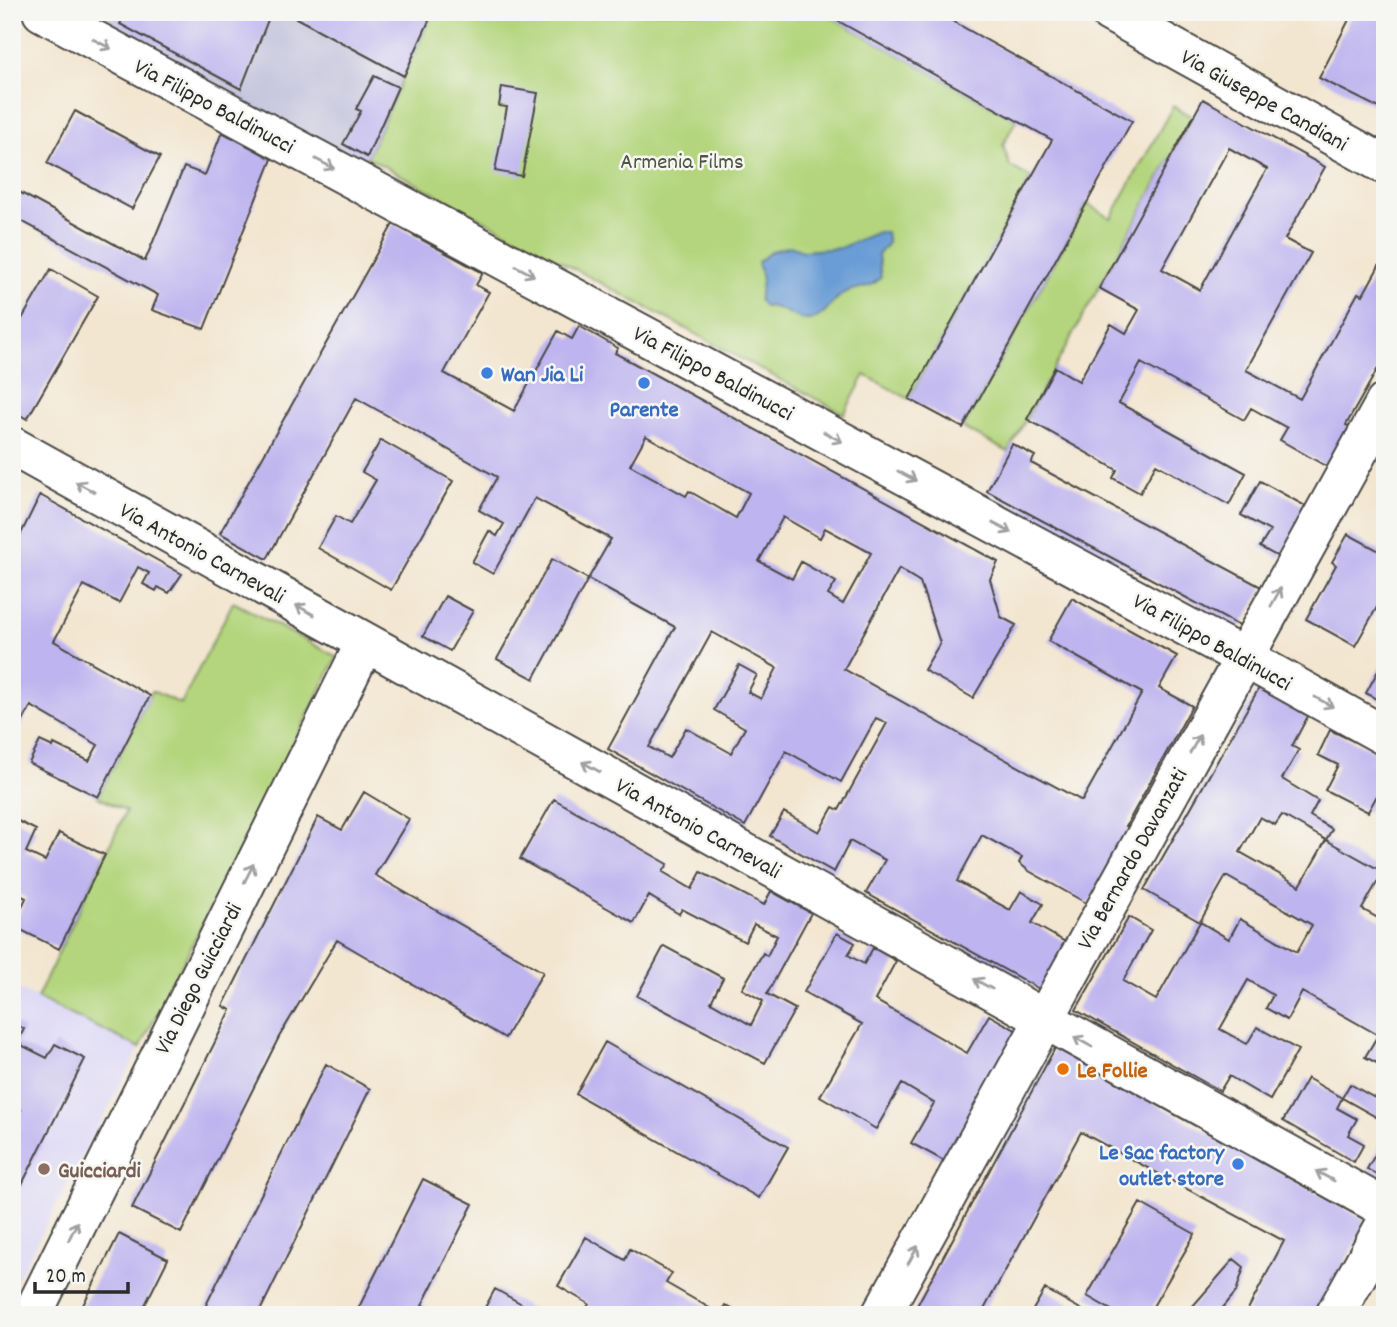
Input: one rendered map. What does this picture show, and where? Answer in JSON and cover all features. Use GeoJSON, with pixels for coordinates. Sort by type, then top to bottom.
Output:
{"type":"FeatureCollection","features":[{"type":"Feature","properties":{"kind":"street","name":"Via Filippo Baldinucci"},"geometry":{"type":"LineString","coordinates":[[42,12],[1243,656],[1385,736]]}},
{"type":"Feature","properties":{"kind":"street","name":"Via Giuseppe Candiani"},"geometry":{"type":"LineString","coordinates":[[1109,12],[1385,165]]}},
{"type":"Feature","properties":{"kind":"street","name":"Via Bernardo Davanzati"},"geometry":{"type":"LineString","coordinates":[[881,1315],[1042,1017],[1385,403]]}},
{"type":"Feature","properties":{"kind":"street","name":"Via Antonio Carnevali"},"geometry":{"type":"LineString","coordinates":[[12,446],[1385,1208]]}},
{"type":"Feature","properties":{"kind":"street","name":"Via Diego Guicciardi"},"geometry":{"type":"LineString","coordinates":[[32,1315],[365,643]]}},
{"type":"Feature","properties":{"kind":"street"},"geometry":{"type":"LineString","coordinates":[[1335,1315],[1385,1225]]}},
{"type":"Feature","properties":{"kind":"shaded area"},"geometry":{"type":"Polygon","coordinates":[[[43,12],[433,12],[356,180],[43,12]]]}},
{"type":"Feature","properties":{"kind":"shaded area","name":"Guicciardi"},"geometry":{"type":"Polygon","coordinates":[[[12,986],[140,1048],[12,1289],[12,986]]]}},
{"type":"Feature","properties":{"kind":"green space","name":"Armenia Films"},"geometry":{"type":"Polygon","coordinates":[[[433,12],[822,12],[1016,120],[1003,145],[1010,166],[1031,178],[909,399],[865,375],[844,414],[367,157],[433,12]]]}},
{"type":"Feature","properties":{"kind":"green space"},"geometry":{"type":"Polygon","coordinates":[[[1173,106],[1193,117],[1008,452],[963,428],[1087,204],[1111,218],[1173,106]]]}},
{"type":"Feature","properties":{"kind":"green space"},"geometry":{"type":"Polygon","coordinates":[[[233,602],[337,657],[140,1048],[37,998],[126,811],[98,797],[152,691],[181,704],[233,602]]]}},
{"type":"Feature","properties":{"kind":"water"},"geometry":{"type":"Polygon","coordinates":[[[878,232],[886,232],[888,243],[878,255],[881,277],[869,286],[841,295],[818,317],[801,319],[774,307],[764,307],[759,300],[762,280],[758,262],[772,251],[790,246],[803,251],[840,248],[878,232]]]}},
{"type":"Feature","properties":{"kind":"building"},"geometry":{"type":"Polygon","coordinates":[[[126,12],[271,12],[241,89],[120,24],[126,12]]]}},
{"type":"Feature","properties":{"kind":"building"},"geometry":{"type":"Polygon","coordinates":[[[285,12],[433,12],[404,76],[285,12]]]}},
{"type":"Feature","properties":{"kind":"building"},"geometry":{"type":"Polygon","coordinates":[[[822,12],[936,12],[1132,121],[963,428],[909,399],[1052,140],[822,12]]]}},
{"type":"Feature","properties":{"kind":"building"},"geometry":{"type":"Polygon","coordinates":[[[1353,12],[1385,12],[1385,97],[1379,108],[1319,78],[1353,12]]]}},
{"type":"Feature","properties":{"kind":"building"},"geometry":{"type":"Polygon","coordinates":[[[374,76],[398,87],[367,157],[343,144],[361,111],[356,109],[374,76]]]}},
{"type":"Feature","properties":{"kind":"building"},"geometry":{"type":"Polygon","coordinates":[[[502,87],[538,93],[522,176],[495,171],[507,107],[499,106],[502,87]]]}},
{"type":"Feature","properties":{"kind":"building"},"geometry":{"type":"Polygon","coordinates":[[[1203,99],[1325,167],[1285,239],[1311,253],[1246,370],[1300,399],[1358,293],[1363,295],[1385,255],[1385,356],[1346,425],[1351,428],[1329,468],[1280,440],[1287,428],[1251,408],[1244,420],[1141,363],[1119,403],[1246,473],[1229,505],[1156,464],[1140,493],[1113,478],[1117,470],[1027,419],[1055,367],[1079,381],[1111,324],[1126,333],[1139,310],[1099,288],[1203,99]],[[1229,148],[1162,269],[1200,290],[1267,169],[1229,148]]]}},
{"type":"Feature","properties":{"kind":"building"},"geometry":{"type":"Polygon","coordinates":[[[75,111],[160,157],[132,209],[47,163],[75,111]]]}},
{"type":"Feature","properties":{"kind":"building"},"geometry":{"type":"Polygon","coordinates":[[[222,132],[272,159],[204,329],[152,310],[158,295],[12,216],[12,188],[145,261],[184,167],[205,175],[222,132]]]}},
{"type":"Feature","properties":{"kind":"building"},"geometry":{"type":"Polygon","coordinates":[[[393,224],[483,273],[476,285],[489,292],[444,373],[514,411],[558,331],[572,339],[579,326],[618,348],[615,353],[998,562],[990,579],[1001,617],[1016,625],[973,698],[924,670],[940,643],[920,582],[899,569],[844,669],[1082,801],[1142,693],[1048,641],[1072,598],[1177,656],[1159,688],[1192,706],[1126,826],[1131,828],[1088,904],[1029,871],[1019,863],[1022,857],[982,835],[957,881],[1010,910],[1021,891],[1043,904],[1032,923],[1067,943],[1041,990],[866,893],[885,860],[850,841],[834,872],[770,836],[784,812],[819,832],[833,807],[839,810],[887,723],[876,718],[841,782],[786,751],[745,826],[608,749],[675,627],[588,579],[611,539],[535,498],[493,574],[472,562],[489,531],[497,536],[504,524],[479,510],[497,477],[356,398],[267,559],[220,533],[393,224]],[[646,436],[630,465],[686,496],[689,491],[736,518],[749,493],[646,436]],[[783,517],[759,561],[792,579],[801,562],[836,582],[828,595],[843,604],[871,553],[825,528],[820,538],[783,517]],[[712,632],[649,747],[669,758],[686,728],[731,753],[745,728],[714,710],[739,665],[757,675],[748,692],[761,699],[777,668],[712,632]]]}},
{"type":"Feature","properties":{"kind":"building"},"geometry":{"type":"Polygon","coordinates":[[[51,269],[98,296],[27,419],[12,410],[12,336],[51,269]]]}},
{"type":"Feature","properties":{"kind":"building"},"geometry":{"type":"Polygon","coordinates":[[[381,440],[453,481],[391,590],[318,548],[336,516],[350,524],[376,480],[362,472],[381,440]]]}},
{"type":"Feature","properties":{"kind":"building"},"geometry":{"type":"Polygon","coordinates":[[[1012,444],[1035,456],[1031,463],[1263,588],[1241,627],[987,491],[1012,444]]]}},
{"type":"Feature","properties":{"kind":"building"},"geometry":{"type":"Polygon","coordinates":[[[1260,481],[1307,507],[1280,558],[1260,547],[1270,531],[1241,515],[1260,481]]]}},
{"type":"Feature","properties":{"kind":"building"},"geometry":{"type":"Polygon","coordinates":[[[40,495],[182,574],[169,593],[158,587],[156,591],[143,584],[149,573],[138,567],[119,603],[84,585],[54,641],[150,696],[98,797],[29,763],[40,741],[53,747],[54,744],[89,761],[98,745],[31,706],[12,742],[12,552],[40,495]]]}},
{"type":"Feature","properties":{"kind":"building"},"geometry":{"type":"Polygon","coordinates":[[[1348,534],[1385,554],[1385,593],[1355,646],[1306,619],[1336,565],[1332,562],[1348,534]]]}},
{"type":"Feature","properties":{"kind":"building"},"geometry":{"type":"Polygon","coordinates":[[[552,559],[588,579],[534,679],[497,659],[552,559]]]}},
{"type":"Feature","properties":{"kind":"building"},"geometry":{"type":"Polygon","coordinates":[[[445,596],[473,611],[450,651],[423,636],[445,596]]]}},
{"type":"Feature","properties":{"kind":"building"},"geometry":{"type":"Polygon","coordinates":[[[1385,658],[1385,704],[1366,693],[1385,658]]]}},
{"type":"Feature","properties":{"kind":"building"},"geometry":{"type":"Polygon","coordinates":[[[1259,688],[1308,716],[1292,746],[1299,750],[1282,779],[1318,801],[1310,816],[1332,829],[1326,840],[1383,872],[1362,909],[1385,922],[1385,1074],[1378,1070],[1381,1065],[1365,1057],[1378,1035],[1302,992],[1287,1020],[1266,1008],[1273,995],[1248,980],[1220,1029],[1247,1044],[1257,1027],[1298,1050],[1270,1100],[1229,1076],[1220,1091],[1076,1010],[1129,917],[1151,930],[1123,981],[1156,1000],[1200,922],[1144,890],[1259,688]],[[1282,815],[1275,825],[1260,817],[1240,852],[1300,886],[1326,840],[1282,815]],[[1226,876],[1200,922],[1229,939],[1240,919],[1297,952],[1312,925],[1226,876]]]}},
{"type":"Feature","properties":{"kind":"building"},"geometry":{"type":"Polygon","coordinates":[[[1330,730],[1385,756],[1385,781],[1368,812],[1325,790],[1338,765],[1318,755],[1330,730]]]}},
{"type":"Feature","properties":{"kind":"building"},"geometry":{"type":"Polygon","coordinates":[[[364,792],[409,819],[375,875],[543,972],[505,1038],[337,940],[279,1037],[181,1233],[132,1208],[231,1010],[223,1006],[318,817],[342,830],[364,792]]]}},
{"type":"Feature","properties":{"kind":"building"},"geometry":{"type":"Polygon","coordinates":[[[554,799],[668,864],[663,872],[692,889],[701,872],[764,905],[771,891],[811,913],[767,994],[795,1009],[765,1063],[637,996],[664,946],[723,978],[711,1002],[751,1025],[763,1001],[742,989],[763,953],[767,956],[777,936],[754,924],[745,942],[682,909],[679,914],[649,896],[634,923],[520,859],[554,799]]]}},
{"type":"Feature","properties":{"kind":"building"},"geometry":{"type":"Polygon","coordinates":[[[12,818],[36,830],[26,852],[45,861],[59,833],[105,855],[59,949],[13,926],[26,898],[12,891],[12,818]]]}},
{"type":"Feature","properties":{"kind":"building"},"geometry":{"type":"Polygon","coordinates":[[[837,933],[855,943],[848,955],[864,964],[873,948],[896,961],[875,1000],[967,1053],[989,1015],[1017,1031],[944,1161],[911,1143],[934,1103],[902,1084],[876,1129],[820,1096],[862,1024],[804,992],[837,933]]]}},
{"type":"Feature","properties":{"kind":"building"},"geometry":{"type":"Polygon","coordinates":[[[12,1022],[24,1029],[17,1043],[47,1058],[55,1044],[85,1059],[12,1204],[12,1122],[21,1110],[12,1106],[12,1022]]]}},
{"type":"Feature","properties":{"kind":"building"},"geometry":{"type":"Polygon","coordinates":[[[605,1042],[788,1147],[759,1198],[576,1094],[605,1042]]]}},
{"type":"Feature","properties":{"kind":"building"},"geometry":{"type":"Polygon","coordinates":[[[1055,1048],[1367,1221],[1316,1315],[1245,1315],[1284,1241],[1081,1132],[981,1315],[912,1315],[1055,1048]]]}},
{"type":"Feature","properties":{"kind":"building"},"geometry":{"type":"Polygon","coordinates":[[[326,1064],[370,1089],[258,1315],[201,1315],[326,1064]]]}},
{"type":"Feature","properties":{"kind":"building"},"geometry":{"type":"Polygon","coordinates":[[[1307,1078],[1342,1098],[1337,1108],[1357,1119],[1348,1135],[1364,1144],[1354,1162],[1283,1121],[1307,1078]]]}},
{"type":"Feature","properties":{"kind":"building"},"geometry":{"type":"Polygon","coordinates":[[[1350,1084],[1385,1104],[1378,1118],[1342,1098],[1350,1084]]]}},
{"type":"Feature","properties":{"kind":"building"},"geometry":{"type":"Polygon","coordinates":[[[1385,1137],[1385,1179],[1367,1169],[1385,1137]]]}},
{"type":"Feature","properties":{"kind":"building"},"geometry":{"type":"Polygon","coordinates":[[[423,1179],[473,1204],[422,1305],[441,1315],[355,1315],[423,1179]]]}},
{"type":"Feature","properties":{"kind":"building"},"geometry":{"type":"Polygon","coordinates":[[[1140,1203],[1195,1234],[1148,1315],[1120,1315],[1087,1296],[1140,1203]]]}},
{"type":"Feature","properties":{"kind":"building"},"geometry":{"type":"Polygon","coordinates":[[[119,1234],[168,1259],[140,1315],[78,1315],[119,1234]]]}},
{"type":"Feature","properties":{"kind":"building"},"geometry":{"type":"Polygon","coordinates":[[[586,1237],[625,1260],[630,1249],[672,1273],[666,1283],[720,1314],[725,1305],[743,1315],[588,1315],[584,1312],[589,1304],[558,1286],[586,1237]]]}},
{"type":"Feature","properties":{"kind":"building"},"geometry":{"type":"Polygon","coordinates":[[[1234,1259],[1244,1267],[1236,1292],[1217,1315],[1185,1315],[1234,1259]]]}},
{"type":"Feature","properties":{"kind":"building"},"geometry":{"type":"Polygon","coordinates":[[[495,1289],[522,1304],[540,1315],[481,1315],[495,1289]]]}},
{"type":"Feature","properties":{"kind":"building"},"geometry":{"type":"Polygon","coordinates":[[[1045,1289],[1091,1315],[1030,1315],[1045,1289]]]}},
{"type":"Feature","properties":{"kind":"place","name":"Wan Jia Li"},"geometry":{"type":"Point","coordinates":[487,373]}},
{"type":"Feature","properties":{"kind":"place","name":"Parente"},"geometry":{"type":"Point","coordinates":[644,383]}},
{"type":"Feature","properties":{"kind":"place","name":"Le Follie"},"geometry":{"type":"Point","coordinates":[1063,1069]}},
{"type":"Feature","properties":{"kind":"place","name":"Le Sac factory outlet store"},"geometry":{"type":"Point","coordinates":[1238,1164]}},
{"type":"Feature","properties":{"kind":"place","name":"Guicciardi"},"geometry":{"type":"Point","coordinates":[44,1169]}}]}
